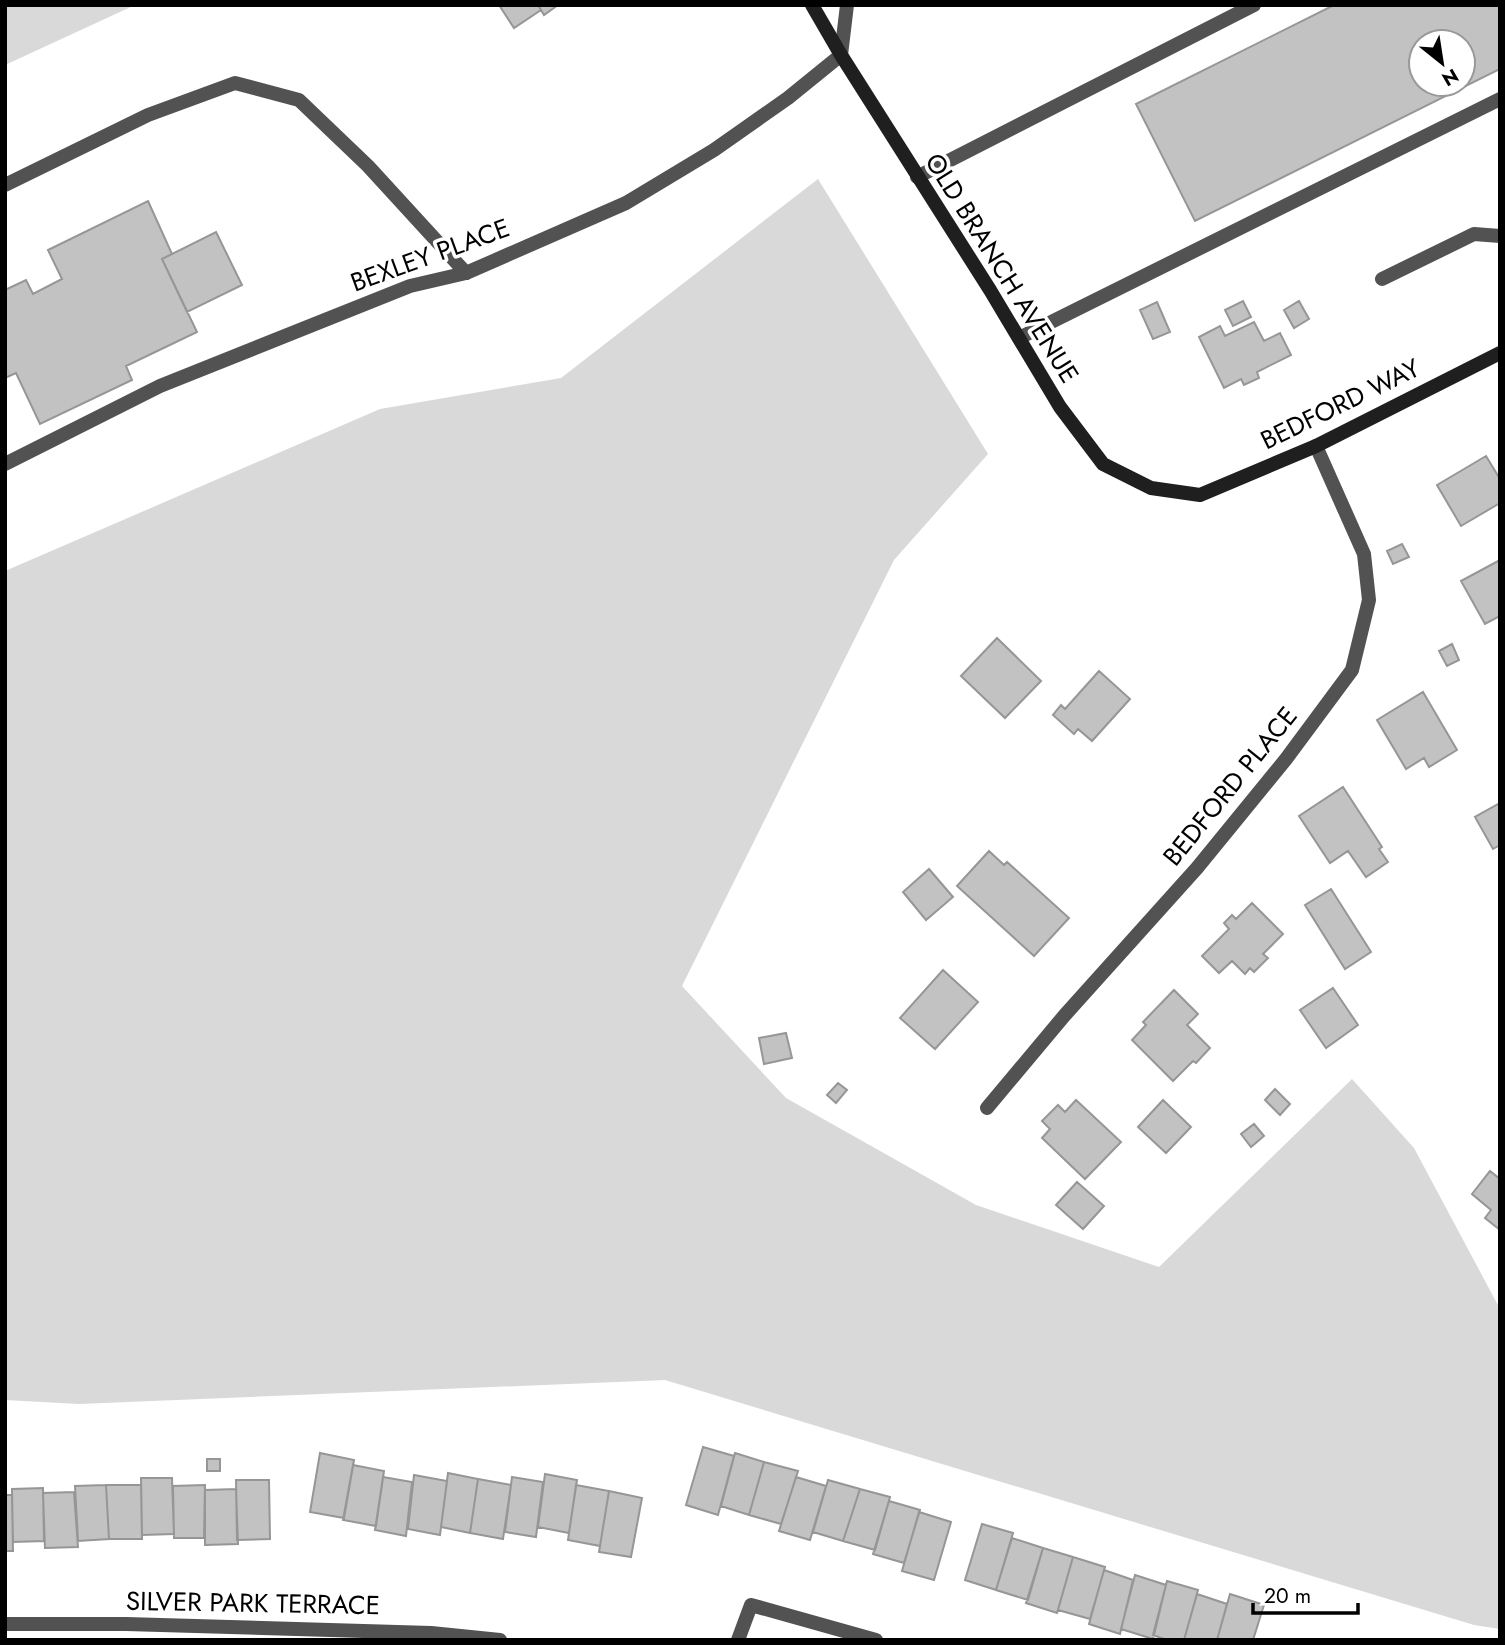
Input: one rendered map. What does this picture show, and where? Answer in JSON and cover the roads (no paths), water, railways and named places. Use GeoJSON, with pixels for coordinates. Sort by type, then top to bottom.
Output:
{"type":"FeatureCollection","features":[{"type":"Feature","properties":{"kind":"street","name":"OLD BRANCH AVENUE"},"geometry":{"type":"LineString","coordinates":[[812,5],[1060,407],[1103,464],[1151,488],[1200,495]]}},
{"type":"Feature","properties":{"kind":"street"},"geometry":{"type":"LineString","coordinates":[[841,55],[847,5]]}},
{"type":"Feature","properties":{"kind":"street"},"geometry":{"type":"LineString","coordinates":[[917,177],[1254,5]]}},
{"type":"Feature","properties":{"kind":"street","name":"BEXLEY PLACE"},"geometry":{"type":"LineString","coordinates":[[5,464],[160,386],[410,286],[466,274],[626,203],[714,150],[788,98],[841,55]]}},
{"type":"Feature","properties":{"kind":"street"},"geometry":{"type":"LineString","coordinates":[[5,185],[148,115],[235,83],[299,100],[368,166],[466,274]]}},
{"type":"Feature","properties":{"kind":"street"},"geometry":{"type":"LineString","coordinates":[[1019,338],[1500,99]]}},
{"type":"Feature","properties":{"kind":"street"},"geometry":{"type":"LineString","coordinates":[[1382,278],[1474,234],[1500,236]]}},
{"type":"Feature","properties":{"kind":"street","name":"BEDFORD WAY"},"geometry":{"type":"LineString","coordinates":[[1200,495],[1317,446],[1499,355]]}},
{"type":"Feature","properties":{"kind":"street","name":"BEDFORD PLACE"},"geometry":{"type":"LineString","coordinates":[[987,1108],[1064,1016],[1198,868],[1286,759],[1352,670],[1368,600],[1364,554],[1317,446]]}},
{"type":"Feature","properties":{"kind":"street"},"geometry":{"type":"LineString","coordinates":[[738,1640],[751,1605],[876,1640]]}},
{"type":"Feature","properties":{"kind":"street","name":"SILVER PARK TERRACE"},"geometry":{"type":"LineString","coordinates":[[5,1624],[126,1624],[431,1633],[500,1640]]}}]}
